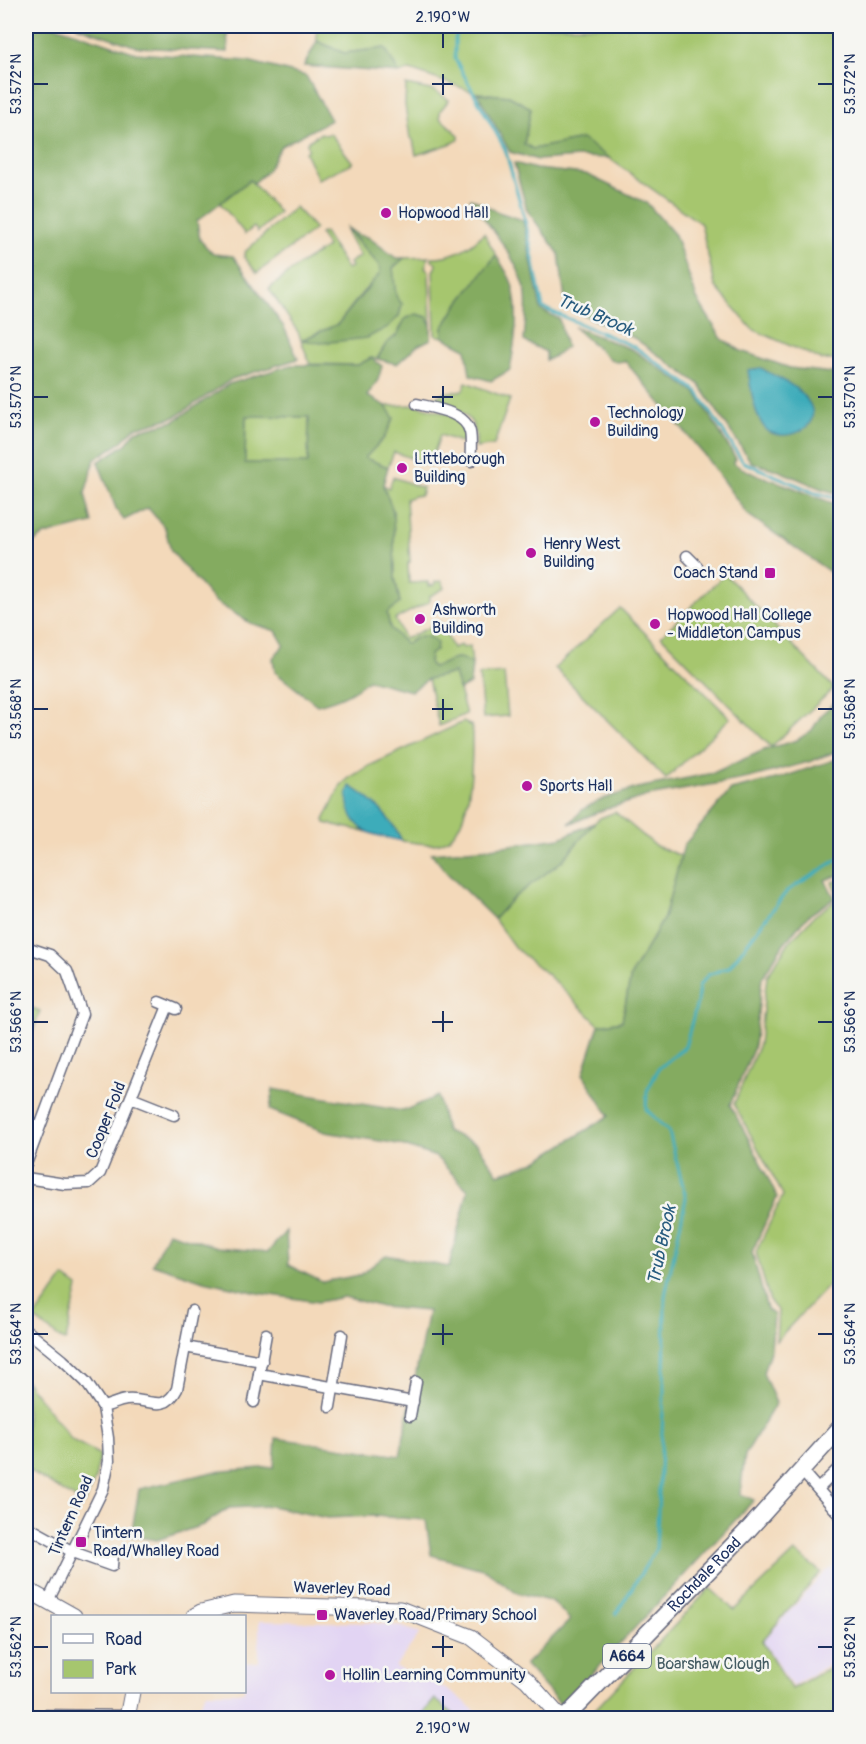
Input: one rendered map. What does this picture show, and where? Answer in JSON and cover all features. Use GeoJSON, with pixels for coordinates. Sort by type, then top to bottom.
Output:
{"type":"FeatureCollection","features":[{"type":"Feature","properties":{"kind":"main road","name":"Rochdale Road"},"geometry":{"type":"LineString","coordinates":[[563,1719],[748,1530],[840,1428]]}},
{"type":"Feature","properties":{"kind":"street"},"geometry":{"type":"LineString","coordinates":[[417,404],[455,416],[466,424],[470,432],[471,461]]}},
{"type":"Feature","properties":{"kind":"street"},"geometry":{"type":"LineString","coordinates":[[687,556],[697,566]]}},
{"type":"Feature","properties":{"kind":"street"},"geometry":{"type":"LineString","coordinates":[[26,947],[50,955],[67,971],[82,1014],[38,1126],[26,1164]]}},
{"type":"Feature","properties":{"kind":"street","name":"Cooper Fold"},"geometry":{"type":"LineString","coordinates":[[26,1178],[65,1184],[89,1183],[100,1173],[168,1006]]}},
{"type":"Feature","properties":{"kind":"street"},"geometry":{"type":"LineString","coordinates":[[131,1098],[174,1115]]}},
{"type":"Feature","properties":{"kind":"street"},"geometry":{"type":"LineString","coordinates":[[26,1122],[38,1126]]}},
{"type":"Feature","properties":{"kind":"street"},"geometry":{"type":"LineString","coordinates":[[103,1407],[125,1400],[153,1403],[168,1401],[177,1389],[192,1311]]}},
{"type":"Feature","properties":{"kind":"street","name":"Tintern Road"},"geometry":{"type":"LineString","coordinates":[[26,1330],[86,1382],[103,1407],[108,1438],[109,1461],[103,1489],[48,1601]]}},
{"type":"Feature","properties":{"kind":"street"},"geometry":{"type":"LineString","coordinates":[[254,1401],[266,1334]]}},
{"type":"Feature","properties":{"kind":"street"},"geometry":{"type":"LineString","coordinates":[[330,1407],[342,1335]]}},
{"type":"Feature","properties":{"kind":"street"},"geometry":{"type":"LineString","coordinates":[[185,1347],[262,1361]]}},
{"type":"Feature","properties":{"kind":"street"},"geometry":{"type":"LineString","coordinates":[[259,1374],[413,1402]]}},
{"type":"Feature","properties":{"kind":"street"},"geometry":{"type":"LineString","coordinates":[[410,1416],[416,1382]]}},
{"type":"Feature","properties":{"kind":"street"},"geometry":{"type":"LineString","coordinates":[[818,1489],[840,1467]]}},
{"type":"Feature","properties":{"kind":"street"},"geometry":{"type":"LineString","coordinates":[[801,1470],[840,1515]]}},
{"type":"Feature","properties":{"kind":"street"},"geometry":{"type":"LineString","coordinates":[[26,1526],[73,1552],[112,1566],[113,1554]]}},
{"type":"Feature","properties":{"kind":"street"},"geometry":{"type":"LineString","coordinates":[[26,1589],[71,1615]]}},
{"type":"Feature","properties":{"kind":"street","name":"Waverley Road"},"geometry":{"type":"LineString","coordinates":[[197,1615],[234,1604],[400,1609],[471,1637],[527,1680],[563,1719]]}},
{"type":"Feature","properties":{"kind":"street"},"geometry":{"type":"LineString","coordinates":[[26,1715],[127,1717],[132,1693]]}},
{"type":"Feature","properties":{"kind":"shaded area"},"geometry":{"type":"Polygon","coordinates":[[[840,1563],[840,1658],[792,1686],[763,1641],[825,1572],[840,1563]]]}},
{"type":"Feature","properties":{"kind":"shaded area","name":"Hollin Learning Community"},"geometry":{"type":"Polygon","coordinates":[[[259,1621],[375,1623],[399,1626],[420,1633],[395,1667],[436,1683],[464,1701],[478,1714],[474,1718],[191,1718],[206,1693],[246,1693],[246,1663],[259,1662],[259,1621]]]}},
{"type":"Feature","properties":{"kind":"green space"},"geometry":{"type":"Polygon","coordinates":[[[26,26],[56,26],[136,53],[248,61],[306,76],[331,120],[281,146],[267,171],[254,183],[250,180],[197,221],[200,240],[213,254],[233,256],[284,327],[298,359],[232,379],[175,417],[135,428],[119,444],[95,459],[85,493],[92,523],[45,535],[26,547],[26,26]]]}},
{"type":"Feature","properties":{"kind":"green space"},"geometry":{"type":"Polygon","coordinates":[[[76,26],[227,26],[228,52],[137,47],[76,26]]]}},
{"type":"Feature","properties":{"kind":"green space"},"geometry":{"type":"Polygon","coordinates":[[[316,26],[840,26],[840,360],[822,360],[752,329],[715,286],[701,224],[582,139],[533,149],[524,144],[531,109],[509,96],[477,93],[410,70],[399,73],[385,48],[344,53],[317,41],[316,26]]]}},
{"type":"Feature","properties":{"kind":"green space"},"geometry":{"type":"Polygon","coordinates":[[[317,41],[344,53],[385,48],[399,73],[304,66],[317,41]]]}},
{"type":"Feature","properties":{"kind":"green space"},"geometry":{"type":"Polygon","coordinates":[[[406,85],[435,91],[449,100],[440,111],[440,118],[459,135],[459,139],[416,155],[413,140],[410,138],[405,105],[406,85]]]}},
{"type":"Feature","properties":{"kind":"green space"},"geometry":{"type":"Polygon","coordinates":[[[477,93],[509,96],[531,108],[524,144],[533,149],[582,139],[609,158],[579,157],[538,160],[510,152],[477,93]]]}},
{"type":"Feature","properties":{"kind":"green space"},"geometry":{"type":"Polygon","coordinates":[[[321,133],[326,135],[330,133],[353,163],[318,179],[305,152],[308,150],[307,142],[321,133]]]}},
{"type":"Feature","properties":{"kind":"green space"},"geometry":{"type":"Polygon","coordinates":[[[514,163],[536,169],[586,174],[647,203],[675,235],[697,299],[722,339],[741,351],[790,368],[840,374],[840,494],[751,462],[699,384],[634,338],[566,307],[559,254],[527,210],[514,163]],[[761,368],[810,425],[800,392],[761,368]]]}},
{"type":"Feature","properties":{"kind":"green space"},"geometry":{"type":"Polygon","coordinates":[[[250,180],[279,212],[258,232],[254,227],[245,234],[220,203],[250,180]]]}},
{"type":"Feature","properties":{"kind":"green space"},"geometry":{"type":"Polygon","coordinates":[[[471,198],[498,212],[523,220],[541,310],[559,319],[566,347],[555,356],[546,360],[546,352],[524,341],[526,306],[524,285],[520,274],[508,252],[470,200],[471,198]]]}},
{"type":"Feature","properties":{"kind":"green space"},"geometry":{"type":"Polygon","coordinates":[[[295,207],[315,229],[257,273],[244,257],[245,252],[295,207]]]}},
{"type":"Feature","properties":{"kind":"green space"},"geometry":{"type":"Polygon","coordinates":[[[345,226],[358,235],[368,237],[396,258],[404,258],[393,268],[396,296],[402,304],[399,316],[388,327],[367,338],[321,343],[302,340],[338,324],[380,273],[379,265],[345,226]]]}},
{"type":"Feature","properties":{"kind":"green space"},"geometry":{"type":"Polygon","coordinates":[[[346,229],[379,265],[381,273],[338,324],[303,339],[367,338],[399,316],[402,305],[395,296],[393,268],[404,258],[429,257],[425,267],[429,271],[431,325],[427,317],[416,314],[405,319],[397,335],[386,344],[377,359],[371,358],[358,365],[310,364],[298,332],[269,289],[300,264],[327,247],[320,234],[324,232],[347,269],[351,267],[349,263],[360,256],[346,229]]]}},
{"type":"Feature","properties":{"kind":"green space"},"geometry":{"type":"Polygon","coordinates":[[[484,233],[496,255],[456,307],[443,328],[443,337],[435,335],[433,271],[436,266],[432,257],[447,256],[460,251],[484,233]]]}},
{"type":"Feature","properties":{"kind":"green space"},"geometry":{"type":"Polygon","coordinates":[[[496,255],[512,284],[516,305],[516,327],[510,370],[491,381],[470,375],[466,349],[443,337],[443,328],[456,307],[496,255]]]}},
{"type":"Feature","properties":{"kind":"green space"},"geometry":{"type":"Polygon","coordinates":[[[416,314],[427,317],[431,325],[431,339],[417,346],[397,364],[377,359],[386,344],[397,335],[405,319],[416,314]]]}},
{"type":"Feature","properties":{"kind":"green space"},"geometry":{"type":"Polygon","coordinates":[[[574,327],[633,350],[696,393],[736,459],[733,463],[752,473],[840,505],[840,575],[833,574],[747,514],[705,456],[625,361],[616,362],[608,358],[574,327]]]}},
{"type":"Feature","properties":{"kind":"green space"},"geometry":{"type":"Polygon","coordinates":[[[371,358],[382,366],[378,380],[367,396],[385,405],[394,418],[384,438],[365,458],[388,467],[383,485],[393,511],[395,578],[400,603],[387,613],[390,628],[406,644],[421,636],[428,637],[437,643],[436,650],[430,655],[429,662],[432,667],[455,658],[472,664],[470,684],[459,690],[454,673],[428,679],[411,691],[368,680],[344,696],[317,705],[275,672],[273,658],[284,645],[276,631],[250,623],[214,601],[171,551],[165,528],[148,508],[124,520],[117,511],[98,462],[126,444],[136,431],[174,421],[229,384],[291,365],[358,365],[371,358]],[[246,416],[245,463],[308,463],[309,417],[246,416]]]}},
{"type":"Feature","properties":{"kind":"green space"},"geometry":{"type":"Polygon","coordinates":[[[466,382],[510,399],[494,445],[476,448],[474,427],[464,414],[428,401],[444,393],[463,390],[466,382]]]}},
{"type":"Feature","properties":{"kind":"green space"},"geometry":{"type":"Polygon","coordinates":[[[416,405],[452,415],[465,426],[466,444],[440,435],[430,465],[394,452],[388,467],[364,458],[384,438],[394,418],[385,406],[416,405]]]}},
{"type":"Feature","properties":{"kind":"green space"},"geometry":{"type":"Polygon","coordinates":[[[246,416],[309,417],[308,463],[245,463],[246,416]]]}},
{"type":"Feature","properties":{"kind":"green space"},"geometry":{"type":"Polygon","coordinates":[[[393,477],[423,488],[421,495],[406,499],[409,583],[428,582],[428,586],[442,581],[445,588],[430,596],[429,602],[395,619],[405,639],[440,622],[453,648],[461,645],[463,648],[470,646],[472,664],[455,658],[432,667],[429,662],[430,655],[402,642],[390,628],[387,613],[400,602],[395,578],[393,511],[383,485],[389,488],[393,477]]]}},
{"type":"Feature","properties":{"kind":"green space"},"geometry":{"type":"Polygon","coordinates":[[[725,574],[834,688],[771,747],[661,636],[725,574]]]}},
{"type":"Feature","properties":{"kind":"green space"},"geometry":{"type":"Polygon","coordinates":[[[620,608],[730,718],[666,779],[555,668],[620,608]]]}},
{"type":"Feature","properties":{"kind":"green space"},"geometry":{"type":"Polygon","coordinates":[[[454,673],[466,714],[439,726],[428,679],[454,673]]]}},
{"type":"Feature","properties":{"kind":"green space"},"geometry":{"type":"Polygon","coordinates":[[[504,673],[508,716],[483,718],[479,675],[504,673]]]}},
{"type":"Feature","properties":{"kind":"green space"},"geometry":{"type":"Polygon","coordinates":[[[840,697],[840,750],[812,761],[749,778],[648,796],[569,824],[583,809],[603,799],[637,788],[713,773],[764,750],[797,740],[812,730],[822,714],[840,697]]]}},
{"type":"Feature","properties":{"kind":"green space"},"geometry":{"type":"Polygon","coordinates":[[[463,722],[472,726],[469,792],[460,825],[451,836],[440,843],[421,844],[402,841],[395,827],[363,829],[367,832],[325,823],[324,820],[341,785],[349,778],[369,766],[463,722]]]}},
{"type":"Feature","properties":{"kind":"green space"},"geometry":{"type":"Polygon","coordinates":[[[840,758],[840,875],[825,880],[835,898],[809,915],[784,943],[762,978],[754,1047],[730,1105],[777,1197],[752,1252],[767,1309],[774,1315],[771,1348],[763,1373],[776,1403],[745,1455],[740,1494],[754,1500],[562,1706],[525,1665],[570,1620],[553,1602],[515,1592],[486,1570],[431,1555],[426,1520],[374,1516],[327,1518],[271,1506],[229,1508],[203,1525],[157,1540],[131,1536],[139,1489],[213,1472],[274,1467],[276,1438],[400,1456],[428,1311],[382,1307],[344,1297],[318,1302],[258,1293],[204,1281],[152,1264],[168,1232],[218,1247],[268,1252],[286,1231],[288,1265],[322,1282],[360,1275],[386,1255],[449,1267],[468,1190],[436,1157],[398,1144],[325,1132],[270,1110],[273,1089],[403,1111],[438,1096],[446,1131],[477,1144],[498,1174],[535,1162],[609,1116],[583,1074],[599,1025],[622,1021],[631,975],[664,918],[684,845],[731,790],[780,778],[840,758]]]}},
{"type":"Feature","properties":{"kind":"green space"},"geometry":{"type":"Polygon","coordinates":[[[615,812],[656,846],[681,856],[664,918],[631,975],[622,1021],[599,1025],[548,975],[515,948],[494,919],[513,898],[562,861],[594,823],[615,812]]]}},
{"type":"Feature","properties":{"kind":"green space"},"geometry":{"type":"Polygon","coordinates":[[[594,823],[562,861],[513,898],[494,919],[447,873],[431,853],[490,848],[560,838],[594,823]]]}},
{"type":"Feature","properties":{"kind":"green space"},"geometry":{"type":"Polygon","coordinates":[[[840,880],[840,1273],[776,1341],[778,1311],[770,1302],[756,1252],[783,1195],[734,1104],[759,1044],[767,976],[789,942],[814,916],[839,898],[832,882],[840,880]]]}},
{"type":"Feature","properties":{"kind":"green space"},"geometry":{"type":"Polygon","coordinates":[[[26,1006],[40,1011],[26,1051],[26,1006]]]}},
{"type":"Feature","properties":{"kind":"green space"},"geometry":{"type":"Polygon","coordinates":[[[64,1277],[78,1287],[64,1341],[34,1318],[64,1277]]]}},
{"type":"Feature","properties":{"kind":"green space"},"geometry":{"type":"Polygon","coordinates":[[[26,1381],[72,1440],[100,1455],[95,1479],[84,1504],[26,1469],[26,1381]]]}},
{"type":"Feature","properties":{"kind":"green space","name":"Boarshaw Clough"},"geometry":{"type":"Polygon","coordinates":[[[795,1552],[821,1572],[762,1641],[791,1689],[840,1662],[840,1718],[587,1718],[710,1588],[734,1610],[795,1552]]]}},
{"type":"Feature","properties":{"kind":"green space"},"geometry":{"type":"Polygon","coordinates":[[[435,1699],[456,1716],[454,1718],[419,1718],[435,1699]]]}},
{"type":"Feature","properties":{"kind":"water"},"geometry":{"type":"Polygon","coordinates":[[[761,368],[796,388],[810,404],[813,415],[809,424],[802,430],[792,434],[771,433],[760,421],[751,392],[748,370],[761,368]]]}},
{"type":"Feature","properties":{"kind":"water"},"geometry":{"type":"Polygon","coordinates":[[[350,786],[380,809],[402,841],[370,833],[356,823],[347,798],[350,786]]]}},
{"type":"Feature","properties":{"kind":"waterway","name":"Trub Brook"},"geometry":{"type":"LineString","coordinates":[[460,26],[455,39],[455,59],[505,149],[526,224],[543,308],[635,347],[697,391],[743,462],[816,493],[840,499]]}},
{"type":"Feature","properties":{"kind":"waterway","name":"Trub Brook"},"geometry":{"type":"LineString","coordinates":[[616,1614],[656,1549],[664,1392],[665,1296],[686,1198],[669,1132],[646,1109],[647,1091],[659,1068],[685,1047],[697,1003],[699,986],[708,975],[729,967],[787,891],[840,858]]}},
{"type":"Feature","properties":{"kind":"waterway","name":"Trub Brook"},"geometry":{"type":"LineString","coordinates":[[631,1713],[631,1718]]}},
{"type":"Feature","properties":{"kind":"place","name":"Hopwood Hall"},"geometry":{"type":"Point","coordinates":[386,213]}},
{"type":"Feature","properties":{"kind":"place","name":"Technology Building"},"geometry":{"type":"Point","coordinates":[595,422]}},
{"type":"Feature","properties":{"kind":"place","name":"Littleborough Building"},"geometry":{"type":"Point","coordinates":[402,468]}},
{"type":"Feature","properties":{"kind":"place","name":"Henry West Building"},"geometry":{"type":"Point","coordinates":[531,553]}},
{"type":"Feature","properties":{"kind":"place","name":"Coach Stand"},"geometry":{"type":"Point","coordinates":[770,573]}},
{"type":"Feature","properties":{"kind":"place","name":"Ashworth Building"},"geometry":{"type":"Point","coordinates":[420,619]}},
{"type":"Feature","properties":{"kind":"place","name":"Hopwood Hall College - Middleton Campus"},"geometry":{"type":"Point","coordinates":[655,624]}},
{"type":"Feature","properties":{"kind":"place","name":"Sports Hall"},"geometry":{"type":"Point","coordinates":[527,786]}},
{"type":"Feature","properties":{"kind":"place","name":"Tintern Road/Whalley Road"},"geometry":{"type":"Point","coordinates":[81,1542]}},
{"type":"Feature","properties":{"kind":"place","name":"Waverley Road/Primary School"},"geometry":{"type":"Point","coordinates":[322,1615]}},
{"type":"Feature","properties":{"kind":"place","name":"Hollin Learning Community"},"geometry":{"type":"Point","coordinates":[330,1675]}}]}
